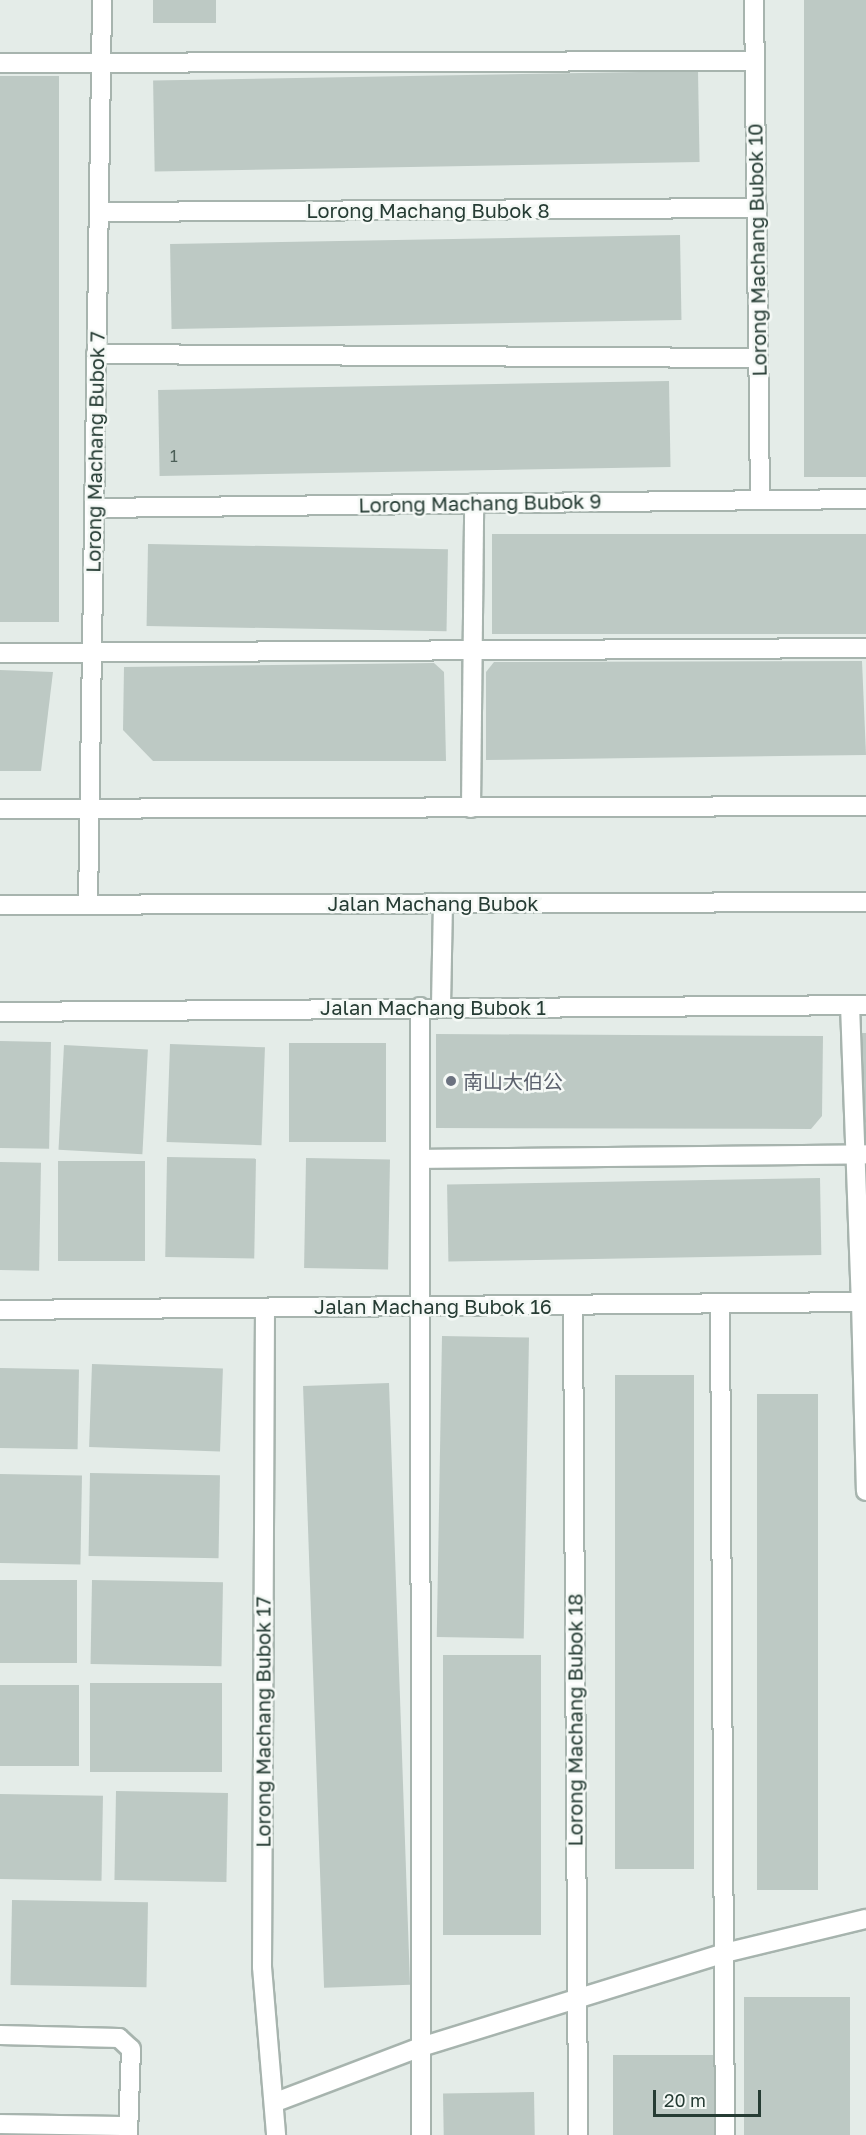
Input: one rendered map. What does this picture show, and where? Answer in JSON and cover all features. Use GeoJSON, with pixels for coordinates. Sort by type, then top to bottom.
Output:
{"type":"FeatureCollection","features":[{"type":"Feature","properties":{"kind":"street","name":"Lorong Machang Bubok 7"},"geometry":{"type":"LineString","coordinates":[[88,905],[102,0]]}},
{"type":"Feature","properties":{"kind":"street","name":"Lorong Machang Bubok 10"},"geometry":{"type":"LineString","coordinates":[[754,0],[760,500]]}},
{"type":"Feature","properties":{"kind":"street"},"geometry":{"type":"LineString","coordinates":[[0,63],[755,61]]}},
{"type":"Feature","properties":{"kind":"street","name":"Lorong Machang Bubok 8"},"geometry":{"type":"LineString","coordinates":[[99,212],[757,208]]}},
{"type":"Feature","properties":{"kind":"street"},"geometry":{"type":"LineString","coordinates":[[96,354],[758,358]]}},
{"type":"Feature","properties":{"kind":"street","name":"Lorong Machang Bubok 9"},"geometry":{"type":"LineString","coordinates":[[94,507],[866,499]]}},
{"type":"Feature","properties":{"kind":"street"},"geometry":{"type":"LineString","coordinates":[[471,808],[474,503]]}},
{"type":"Feature","properties":{"kind":"street"},"geometry":{"type":"LineString","coordinates":[[0,653],[866,648]]}},
{"type":"Feature","properties":{"kind":"street"},"geometry":{"type":"LineString","coordinates":[[0,809],[866,806]]}},
{"type":"Feature","properties":{"kind":"street","name":"Jalan Machang Bubok"},"geometry":{"type":"LineString","coordinates":[[0,905],[866,902]]}},
{"type":"Feature","properties":{"kind":"street"},"geometry":{"type":"LineString","coordinates":[[441,1006],[443,903]]}},
{"type":"Feature","properties":{"kind":"street"},"geometry":{"type":"LineString","coordinates":[[858,1005],[866,1491]]}},
{"type":"Feature","properties":{"kind":"street","name":"Jalan Machang Bubok 1"},"geometry":{"type":"LineString","coordinates":[[0,1012],[441,1006],[858,1005]]}},
{"type":"Feature","properties":{"kind":"street"},"geometry":{"type":"LineString","coordinates":[[420,1007],[422,2135]]}},
{"type":"Feature","properties":{"kind":"street"},"geometry":{"type":"LineString","coordinates":[[421,1159],[861,1154]]}},
{"type":"Feature","properties":{"kind":"street","name":"Jalan Machang Bubok 16"},"geometry":{"type":"LineString","coordinates":[[0,1310],[863,1302]]}},
{"type":"Feature","properties":{"kind":"street"},"geometry":{"type":"LineString","coordinates":[[720,1304],[725,2135]]}},
{"type":"Feature","properties":{"kind":"street","name":"Lorong Machang Bubok 18"},"geometry":{"type":"LineString","coordinates":[[573,1305],[578,2135]]}},
{"type":"Feature","properties":{"kind":"street","name":"Lorong Machang Bubok 17"},"geometry":{"type":"LineString","coordinates":[[265,1308],[262,1967],[276,2102],[276,2135]]}},
{"type":"Feature","properties":{"kind":"street"},"geometry":{"type":"LineString","coordinates":[[276,2102],[421,2047],[577,2003],[724,1953],[866,1919]]}},
{"type":"Feature","properties":{"kind":"street"},"geometry":{"type":"LineString","coordinates":[[0,2035],[119,2038],[131,2049],[128,2130],[0,2124]]}},
{"type":"Feature","properties":{"kind":"building"},"geometry":{"type":"Polygon","coordinates":[[[153,0],[216,0],[216,23],[153,23],[153,0]]]}},
{"type":"Feature","properties":{"kind":"building"},"geometry":{"type":"Polygon","coordinates":[[[804,0],[866,0],[866,477],[804,477],[804,0]]]}},
{"type":"Feature","properties":{"kind":"building"},"geometry":{"type":"Polygon","coordinates":[[[698,71],[700,162],[155,171],[153,81],[698,71]]]}},
{"type":"Feature","properties":{"kind":"building"},"geometry":{"type":"Polygon","coordinates":[[[0,76],[59,76],[59,622],[0,622],[0,76]]]}},
{"type":"Feature","properties":{"kind":"building"},"geometry":{"type":"Polygon","coordinates":[[[680,235],[681,320],[172,329],[170,244],[680,235]]]}},
{"type":"Feature","properties":{"kind":"building"},"geometry":{"type":"Polygon","coordinates":[[[669,381],[671,467],[160,476],[158,390],[669,381]]]}},
{"type":"Feature","properties":{"kind":"building"},"geometry":{"type":"Polygon","coordinates":[[[492,534],[866,534],[866,634],[492,634],[492,534]]]}},
{"type":"Feature","properties":{"kind":"building"},"geometry":{"type":"Polygon","coordinates":[[[148,544],[448,549],[447,631],[147,626],[148,544]]]}},
{"type":"Feature","properties":{"kind":"building"},"geometry":{"type":"Polygon","coordinates":[[[862,661],[866,755],[486,760],[486,672],[494,662],[862,661]]]}},
{"type":"Feature","properties":{"kind":"building"},"geometry":{"type":"Polygon","coordinates":[[[434,663],[444,672],[446,761],[153,761],[123,730],[124,667],[434,663]]]}},
{"type":"Feature","properties":{"kind":"building"},"geometry":{"type":"Polygon","coordinates":[[[0,670],[53,672],[41,771],[0,771],[0,670]]]}},
{"type":"Feature","properties":{"kind":"building"},"geometry":{"type":"Polygon","coordinates":[[[861,1033],[866,1033],[866,1123],[862,1119],[861,1033]]]}},
{"type":"Feature","properties":{"kind":"building"},"geometry":{"type":"Polygon","coordinates":[[[436,1034],[823,1036],[822,1116],[811,1129],[436,1128],[436,1034]]]}},
{"type":"Feature","properties":{"kind":"building"},"geometry":{"type":"Polygon","coordinates":[[[0,1041],[51,1042],[49,1149],[0,1148],[0,1041]]]}},
{"type":"Feature","properties":{"kind":"building"},"geometry":{"type":"Polygon","coordinates":[[[289,1043],[386,1043],[386,1142],[289,1142],[289,1043]]]}},
{"type":"Feature","properties":{"kind":"building"},"geometry":{"type":"Polygon","coordinates":[[[170,1044],[265,1047],[262,1145],[167,1142],[170,1044]]]}},
{"type":"Feature","properties":{"kind":"building"},"geometry":{"type":"Polygon","coordinates":[[[64,1045],[148,1049],[142,1154],[59,1150],[64,1045]]]}},
{"type":"Feature","properties":{"kind":"building"},"geometry":{"type":"Polygon","coordinates":[[[167,1157],[256,1159],[254,1259],[165,1257],[167,1157]]]}},
{"type":"Feature","properties":{"kind":"building"},"geometry":{"type":"Polygon","coordinates":[[[306,1158],[390,1159],[388,1269],[304,1268],[306,1158]]]}},
{"type":"Feature","properties":{"kind":"building"},"geometry":{"type":"Polygon","coordinates":[[[58,1161],[145,1161],[145,1261],[58,1261],[58,1161]]]}},
{"type":"Feature","properties":{"kind":"building"},"geometry":{"type":"Polygon","coordinates":[[[0,1162],[41,1163],[39,1271],[0,1270],[0,1162]]]}},
{"type":"Feature","properties":{"kind":"building"},"geometry":{"type":"Polygon","coordinates":[[[820,1178],[821,1255],[448,1261],[447,1185],[820,1178]]]}},
{"type":"Feature","properties":{"kind":"building"},"geometry":{"type":"Polygon","coordinates":[[[442,1336],[529,1338],[524,1638],[437,1637],[442,1336]]]}},
{"type":"Feature","properties":{"kind":"building"},"geometry":{"type":"Polygon","coordinates":[[[92,1364],[223,1369],[220,1452],[89,1447],[92,1364]]]}},
{"type":"Feature","properties":{"kind":"building"},"geometry":{"type":"Polygon","coordinates":[[[0,1368],[79,1369],[78,1449],[0,1448],[0,1368]]]}},
{"type":"Feature","properties":{"kind":"building"},"geometry":{"type":"Polygon","coordinates":[[[615,1375],[694,1375],[694,1869],[615,1869],[615,1375]]]}},
{"type":"Feature","properties":{"kind":"building"},"geometry":{"type":"Polygon","coordinates":[[[389,1383],[410,1985],[324,1988],[303,1386],[389,1383]]]}},
{"type":"Feature","properties":{"kind":"building"},"geometry":{"type":"Polygon","coordinates":[[[757,1394],[818,1394],[818,1890],[757,1890],[757,1394]]]}},
{"type":"Feature","properties":{"kind":"building"},"geometry":{"type":"Polygon","coordinates":[[[90,1473],[220,1475],[219,1558],[89,1556],[90,1473]]]}},
{"type":"Feature","properties":{"kind":"building"},"geometry":{"type":"Polygon","coordinates":[[[0,1474],[82,1475],[80,1564],[0,1563],[0,1474]]]}},
{"type":"Feature","properties":{"kind":"building"},"geometry":{"type":"Polygon","coordinates":[[[0,1580],[77,1580],[77,1663],[0,1663],[0,1580]]]}},
{"type":"Feature","properties":{"kind":"building"},"geometry":{"type":"Polygon","coordinates":[[[92,1580],[223,1582],[222,1666],[91,1664],[92,1580]]]}},
{"type":"Feature","properties":{"kind":"building"},"geometry":{"type":"Polygon","coordinates":[[[443,1655],[541,1655],[541,1935],[443,1935],[443,1655]]]}},
{"type":"Feature","properties":{"kind":"building"},"geometry":{"type":"Polygon","coordinates":[[[90,1683],[222,1683],[222,1772],[90,1772],[90,1683]]]}},
{"type":"Feature","properties":{"kind":"building"},"geometry":{"type":"Polygon","coordinates":[[[0,1685],[79,1685],[79,1766],[0,1766],[0,1685]]]}},
{"type":"Feature","properties":{"kind":"building"},"geometry":{"type":"Polygon","coordinates":[[[116,1791],[228,1793],[226,1882],[114,1880],[116,1791]]]}},
{"type":"Feature","properties":{"kind":"building"},"geometry":{"type":"Polygon","coordinates":[[[0,1794],[103,1796],[102,1881],[0,1879],[0,1794]]]}},
{"type":"Feature","properties":{"kind":"building"},"geometry":{"type":"Polygon","coordinates":[[[12,1900],[148,1902],[146,1987],[11,1985],[12,1900]]]}},
{"type":"Feature","properties":{"kind":"building"},"geometry":{"type":"Polygon","coordinates":[[[744,1997],[850,1997],[850,2135],[744,2135],[744,1997]]]}},
{"type":"Feature","properties":{"kind":"building"},"geometry":{"type":"Polygon","coordinates":[[[613,2055],[718,2055],[718,2135],[613,2135],[613,2055]]]}},
{"type":"Feature","properties":{"kind":"building"},"geometry":{"type":"Polygon","coordinates":[[[534,2092],[535,2135],[444,2135],[443,2094],[534,2092]]]}},
{"type":"Feature","properties":{"kind":"place","name":"南山大伯公"},"geometry":{"type":"Point","coordinates":[451,1081]}}]}
